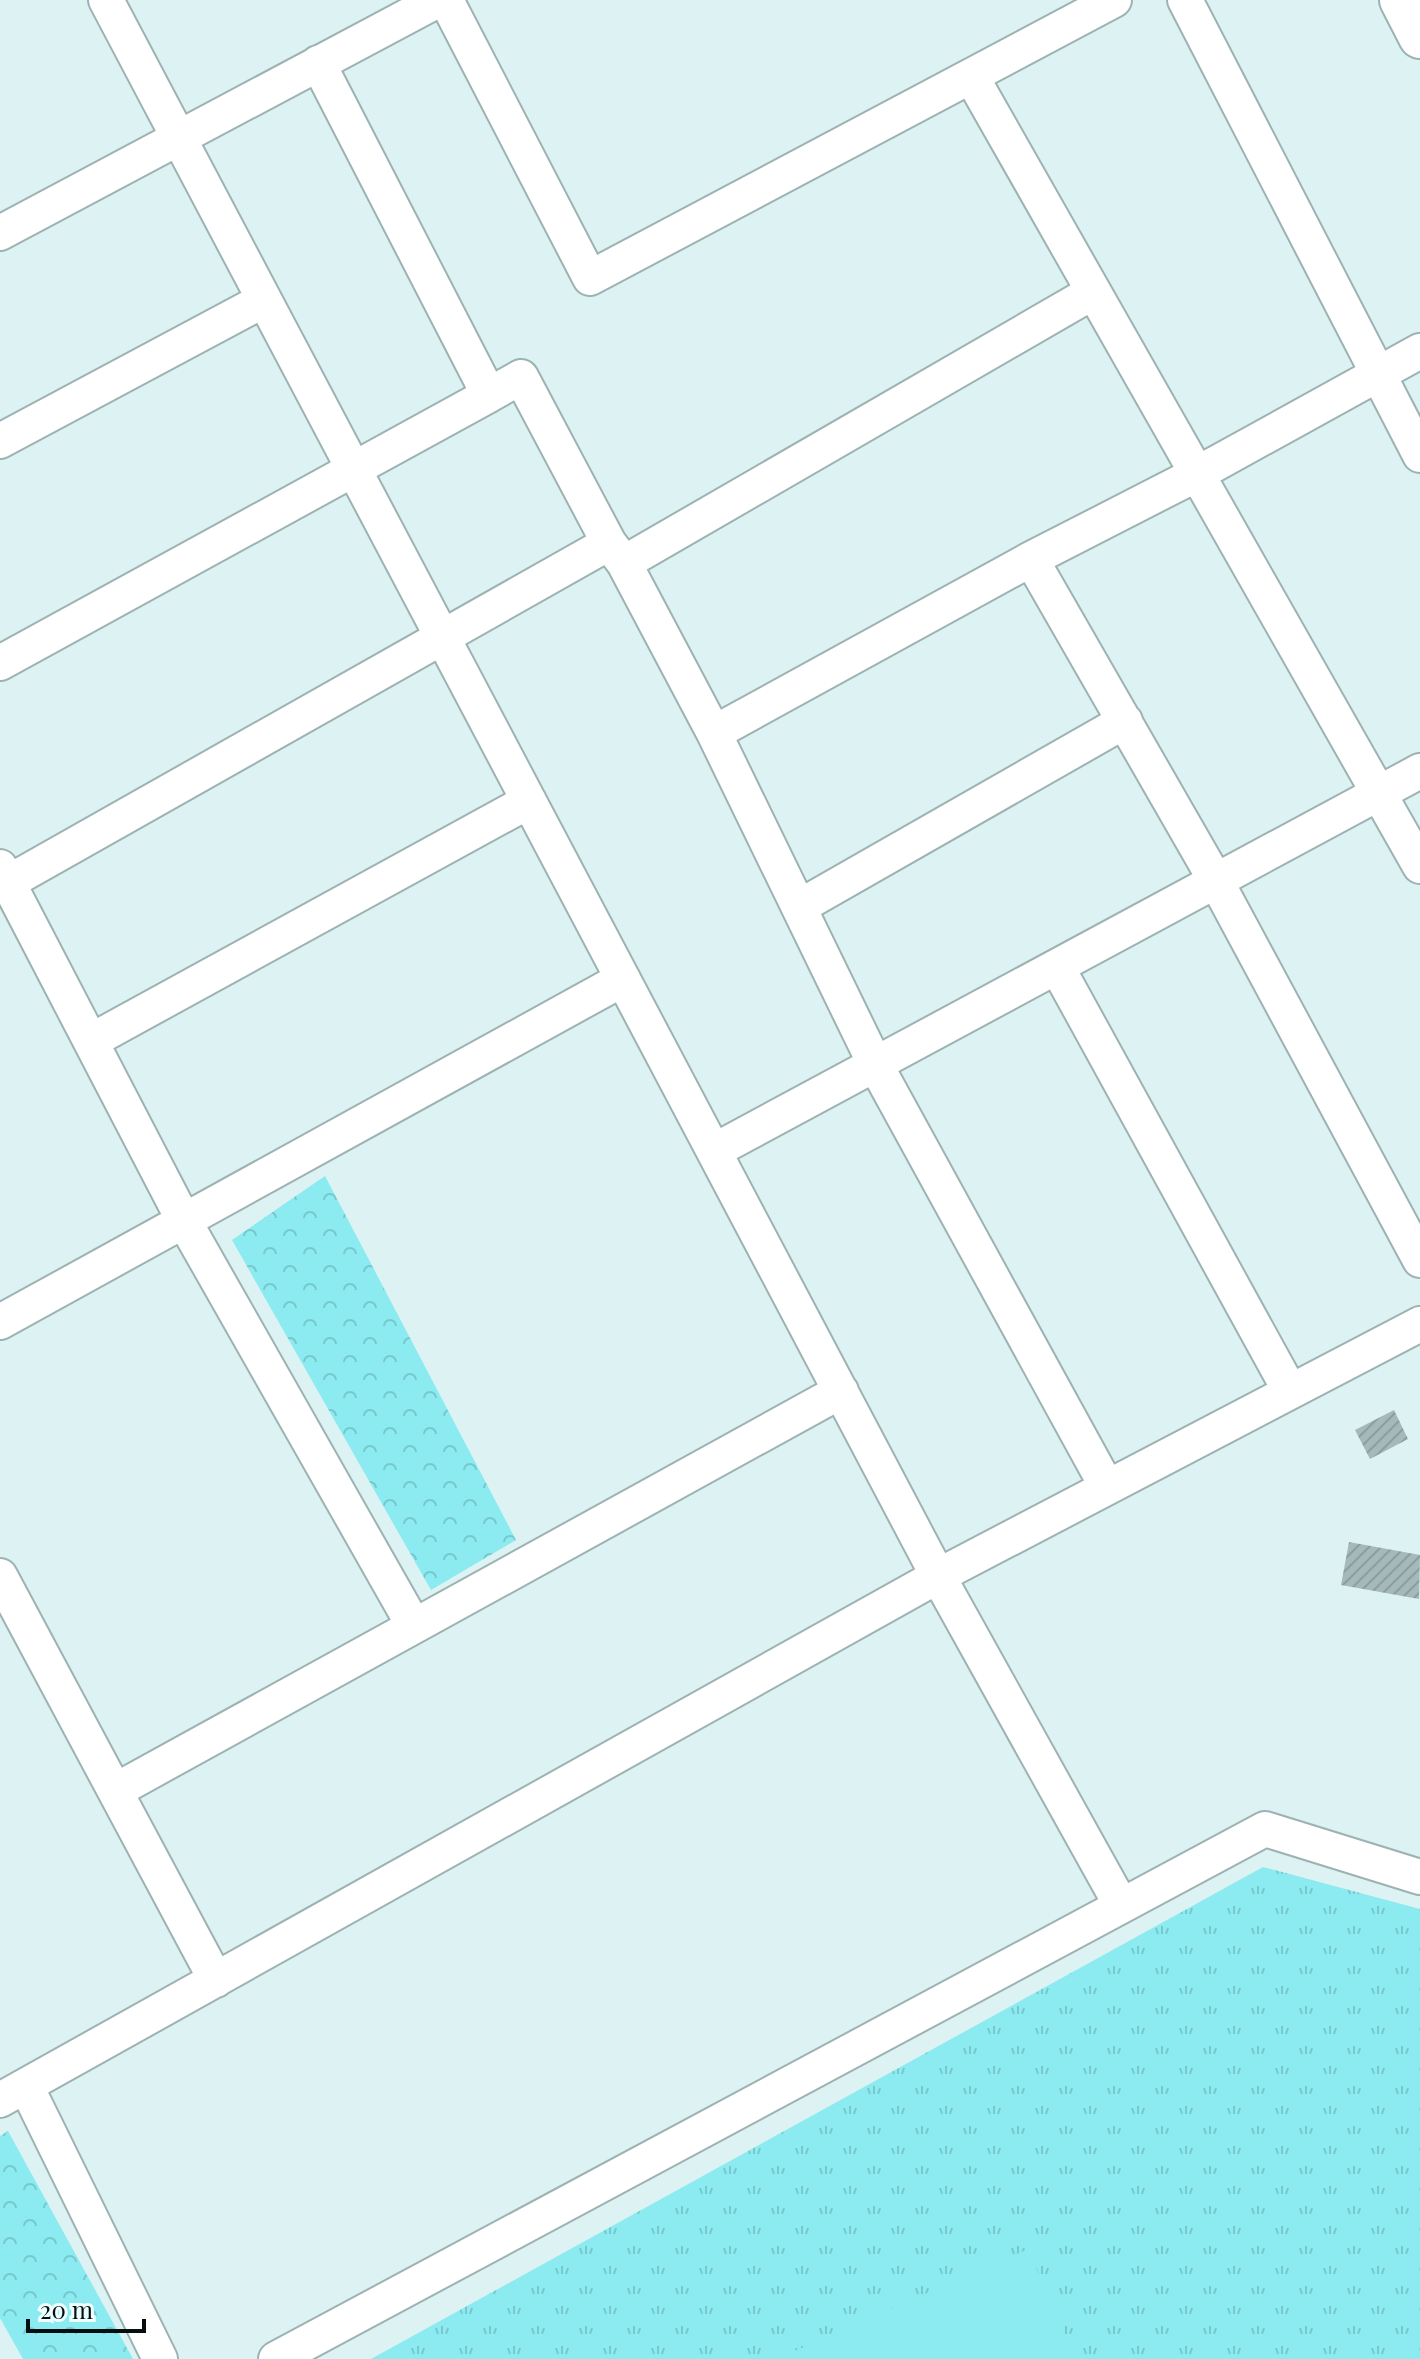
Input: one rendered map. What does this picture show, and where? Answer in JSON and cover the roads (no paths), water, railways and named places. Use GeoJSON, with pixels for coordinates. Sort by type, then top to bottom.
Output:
{"type":"FeatureCollection","features":[{"type":"Feature","properties":{"kind":"street"},"geometry":{"type":"LineString","coordinates":[[106,0],[938,1576],[1121,1905]]}},
{"type":"Feature","properties":{"kind":"street"},"geometry":{"type":"LineString","coordinates":[[0,233],[438,0]]}},
{"type":"Feature","properties":{"kind":"street"},"geometry":{"type":"LineString","coordinates":[[446,0],[590,278],[1114,0]]}},
{"type":"Feature","properties":{"kind":"street"},"geometry":{"type":"LineString","coordinates":[[1185,0],[1420,455]]}},
{"type":"Feature","properties":{"kind":"street"},"geometry":{"type":"LineString","coordinates":[[1401,0],[1420,37]]}},
{"type":"Feature","properties":{"kind":"street"},"geometry":{"type":"LineString","coordinates":[[318,63],[489,395]]}},
{"type":"Feature","properties":{"kind":"street"},"geometry":{"type":"LineString","coordinates":[[971,76],[1420,866]]}},
{"type":"Feature","properties":{"kind":"street"},"geometry":{"type":"LineString","coordinates":[[414,1626],[184,1221],[3,879],[443,637],[616,553],[1093,292]]}},
{"type":"Feature","properties":{"kind":"street"},"geometry":{"type":"LineString","coordinates":[[0,441],[264,300]]}},
{"type":"Feature","properties":{"kind":"street"},"geometry":{"type":"LineString","coordinates":[[714,733],[1420,351]]}},
{"type":"Feature","properties":{"kind":"street"},"geometry":{"type":"LineString","coordinates":[[0,663],[521,377],[714,733],[875,1064],[1107,1487]]}},
{"type":"Feature","properties":{"kind":"street"},"geometry":{"type":"LineString","coordinates":[[1031,559],[1216,881],[1420,1260]]}},
{"type":"Feature","properties":{"kind":"street"},"geometry":{"type":"LineString","coordinates":[[799,907],[1125,721]]}},
{"type":"Feature","properties":{"kind":"street"},"geometry":{"type":"LineString","coordinates":[[714,1151],[1420,771]]}},
{"type":"Feature","properties":{"kind":"street"},"geometry":{"type":"LineString","coordinates":[[91,1041],[529,801]]}},
{"type":"Feature","properties":{"kind":"street"},"geometry":{"type":"LineString","coordinates":[[1057,967],[1290,1391]]}},
{"type":"Feature","properties":{"kind":"street"},"geometry":{"type":"LineString","coordinates":[[0,1322],[623,979]]}},
{"type":"Feature","properties":{"kind":"street"},"geometry":{"type":"LineString","coordinates":[[160,2359],[13,2093],[938,1576],[1420,1324]]}},
{"type":"Feature","properties":{"kind":"street"},"geometry":{"type":"LineString","coordinates":[[115,1791],[841,1391]]}},
{"type":"Feature","properties":{"kind":"street"},"geometry":{"type":"LineString","coordinates":[[0,1576],[216,1980]]}},
{"type":"Feature","properties":{"kind":"street"},"geometry":{"type":"LineString","coordinates":[[276,2359],[1265,1829],[1420,1877]]}}]}
